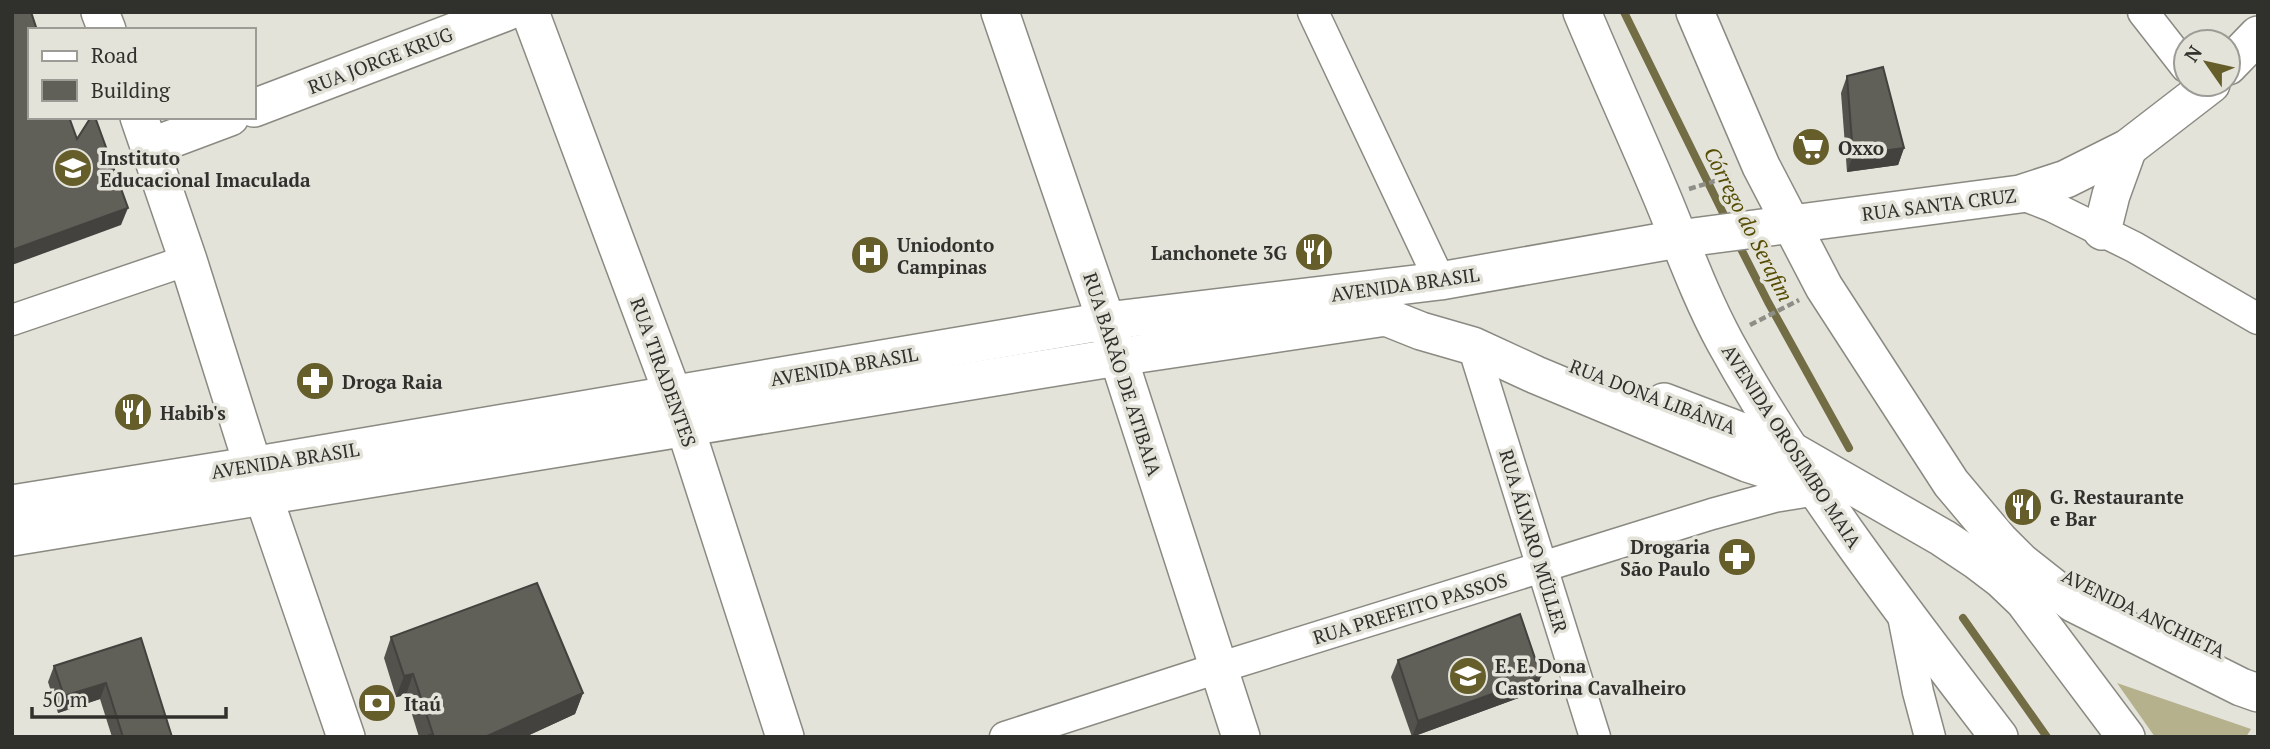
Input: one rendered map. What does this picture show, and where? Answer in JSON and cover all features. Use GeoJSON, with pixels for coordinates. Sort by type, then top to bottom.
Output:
{"type":"FeatureCollection","features":[{"type":"Feature","properties":{"kind":"main road","name":"RUA JORGE KRUG"},"geometry":{"type":"LineString","coordinates":[[256,107],[506,12]]}},
{"type":"Feature","properties":{"kind":"main road","name":"RUA TIRADENTES"},"geometry":{"type":"LineString","coordinates":[[530,12],[679,411],[785,737]]}},
{"type":"Feature","properties":{"kind":"main road","name":"RUA BARÃO DE ATIBAIA"},"geometry":{"type":"LineString","coordinates":[[1000,12],[1118,357],[1241,737]]}},
{"type":"Feature","properties":{"kind":"main road","name":"AVENIDA OROSIMBO MAIA"},"geometry":{"type":"LineString","coordinates":[[1582,12],[1662,197],[1689,238],[1724,339],[1815,487],[1902,610],[1999,737]]}},
{"type":"Feature","properties":{"kind":"main road"},"geometry":{"type":"LineString","coordinates":[[1695,12],[1761,166],[1781,224],[1959,493],[2021,562],[2073,603],[2258,693]]}},
{"type":"Feature","properties":{"kind":"main road","name":"RUA SANTA CRUZ"},"geometry":{"type":"LineString","coordinates":[[2242,48],[2258,35]]}},
{"type":"Feature","properties":{"kind":"main road","name":"RUA SANTA CRUZ"},"geometry":{"type":"LineString","coordinates":[[1689,238],[2021,194],[2066,179],[2129,148],[2184,98]]}},
{"type":"Feature","properties":{"kind":"main road"},"geometry":{"type":"LineString","coordinates":[[219,119],[145,132],[346,737]]}},
{"type":"Feature","properties":{"kind":"main road"},"geometry":{"type":"LineString","coordinates":[[2102,231],[2110,195],[2129,148]]}},
{"type":"Feature","properties":{"kind":"main road","name":"AVENIDA BRASIL"},"geometry":{"type":"LineString","coordinates":[[12,537],[259,481],[679,411],[1106,321],[1440,281],[1689,238]]}},
{"type":"Feature","properties":{"kind":"main road","name":"RUA DONA LIBÂNIA"},"geometry":{"type":"LineString","coordinates":[[1387,317],[1428,314],[1460,319],[1513,339],[1608,382],[1790,450],[1942,538],[2001,579],[2030,609],[2126,737]]}},
{"type":"Feature","properties":{"kind":"main road","name":"AVENIDA BRASIL"},"geometry":{"type":"LineString","coordinates":[[679,411],[1118,357],[1387,317],[1421,331],[1473,346]]}},
{"type":"Feature","properties":{"kind":"main road","name":"RUA DONA LIBÂNIA"},"geometry":{"type":"LineString","coordinates":[[1473,346],[1746,463],[1815,487]]}},
{"type":"Feature","properties":{"kind":"main road","name":"AVENIDA BRASIL"},"geometry":{"type":"LineString","coordinates":[[12,505],[259,481]]}},
{"type":"Feature","properties":{"kind":"main road","name":"AVENIDA ANCHIETA"},"geometry":{"type":"LineString","coordinates":[[1959,493],[2036,557],[2076,582],[2117,604],[2258,665]]}},
{"type":"Feature","properties":{"kind":"street"},"geometry":{"type":"LineString","coordinates":[[1313,12],[1440,281]]}},
{"type":"Feature","properties":{"kind":"street"},"geometry":{"type":"LineString","coordinates":[[2143,12],[2172,42]]}},
{"type":"Feature","properties":{"kind":"street"},"geometry":{"type":"LineString","coordinates":[[2021,194],[2134,247],[2258,319]]}},
{"type":"Feature","properties":{"kind":"street"},"geometry":{"type":"LineString","coordinates":[[12,320],[188,260]]}},
{"type":"Feature","properties":{"kind":"street","name":"RUA ÁLVARO MÜLLER"},"geometry":{"type":"LineString","coordinates":[[1473,346],[1595,737]]}},
{"type":"Feature","properties":{"kind":"street","name":"RUA PREFEITO PASSOS"},"geometry":{"type":"LineString","coordinates":[[1005,737],[1543,566],[1747,504],[1815,487]]}},
{"type":"Feature","properties":{"kind":"street"},"geometry":{"type":"LineString","coordinates":[[1902,610],[1930,737]]}},
{"type":"Feature","properties":{"kind":"path"},"geometry":{"type":"LineString","coordinates":[[1662,197],[1761,166]]}},
{"type":"Feature","properties":{"kind":"path"},"geometry":{"type":"LineString","coordinates":[[1724,339],[1824,287]]}},
{"type":"Feature","properties":{"kind":"shaded area"},"geometry":{"type":"Polygon","coordinates":[[[2117,683],[2251,729],[2246,737],[2155,737],[2117,683]]]}},
{"type":"Feature","properties":{"kind":"building","name":"Instituto Educacional Imaculada"},"geometry":{"type":"Polygon","coordinates":[[[12,12],[31,12],[36,28],[28,28],[28,119],[70,119],[77,139],[90,119],[96,119],[128,208],[12,250],[12,12]]]}},
{"type":"Feature","properties":{"kind":"building"},"geometry":{"type":"Polygon","coordinates":[[[1883,67],[1904,148],[1853,155],[1847,76],[1883,67]]]}},
{"type":"Feature","properties":{"kind":"building"},"geometry":{"type":"Polygon","coordinates":[[[537,583],[583,693],[485,737],[424,737],[433,734],[413,674],[404,676],[391,637],[537,583]]]}},
{"type":"Feature","properties":{"kind":"building"},"geometry":{"type":"Polygon","coordinates":[[[1520,614],[1541,676],[1418,721],[1398,660],[1520,614]]]}},
{"type":"Feature","properties":{"kind":"building"},"geometry":{"type":"Polygon","coordinates":[[[141,638],[172,737],[123,737],[106,683],[64,696],[54,666],[141,638]]]}},
{"type":"Feature","properties":{"kind":"waterway","name":"Córrego do Serafim"},"geometry":{"type":"LineString","coordinates":[[1624,12],[1728,223]]}},
{"type":"Feature","properties":{"kind":"waterway","name":"Córrego do Serafim"},"geometry":{"type":"LineString","coordinates":[[1737,241],[1849,448]]}},
{"type":"Feature","properties":{"kind":"waterway","name":"Córrego do Serafim"},"geometry":{"type":"LineString","coordinates":[[1963,618],[2047,737]]}},
{"type":"Feature","properties":{"kind":"place","name":"Oxxo"},"geometry":{"type":"Point","coordinates":[1811,147]}},
{"type":"Feature","properties":{"kind":"place","name":"Instituto Educacional Imaculada"},"geometry":{"type":"Point","coordinates":[73,168]}},
{"type":"Feature","properties":{"kind":"place","name":"Lanchonete 3G"},"geometry":{"type":"Point","coordinates":[1314,252]}},
{"type":"Feature","properties":{"kind":"place","name":"Uniodonto Campinas"},"geometry":{"type":"Point","coordinates":[870,255]}},
{"type":"Feature","properties":{"kind":"place","name":"Droga Raia"},"geometry":{"type":"Point","coordinates":[315,381]}},
{"type":"Feature","properties":{"kind":"place","name":"Habib's"},"geometry":{"type":"Point","coordinates":[133,412]}},
{"type":"Feature","properties":{"kind":"place","name":"G. Restaurante e Bar"},"geometry":{"type":"Point","coordinates":[2023,507]}},
{"type":"Feature","properties":{"kind":"place","name":"Drogaria São Paulo"},"geometry":{"type":"Point","coordinates":[1737,557]}},
{"type":"Feature","properties":{"kind":"place","name":"E. E. Dona Castorina Cavalheiro"},"geometry":{"type":"Point","coordinates":[1468,676]}},
{"type":"Feature","properties":{"kind":"place","name":"Itaú"},"geometry":{"type":"Point","coordinates":[377,703]}}]}
